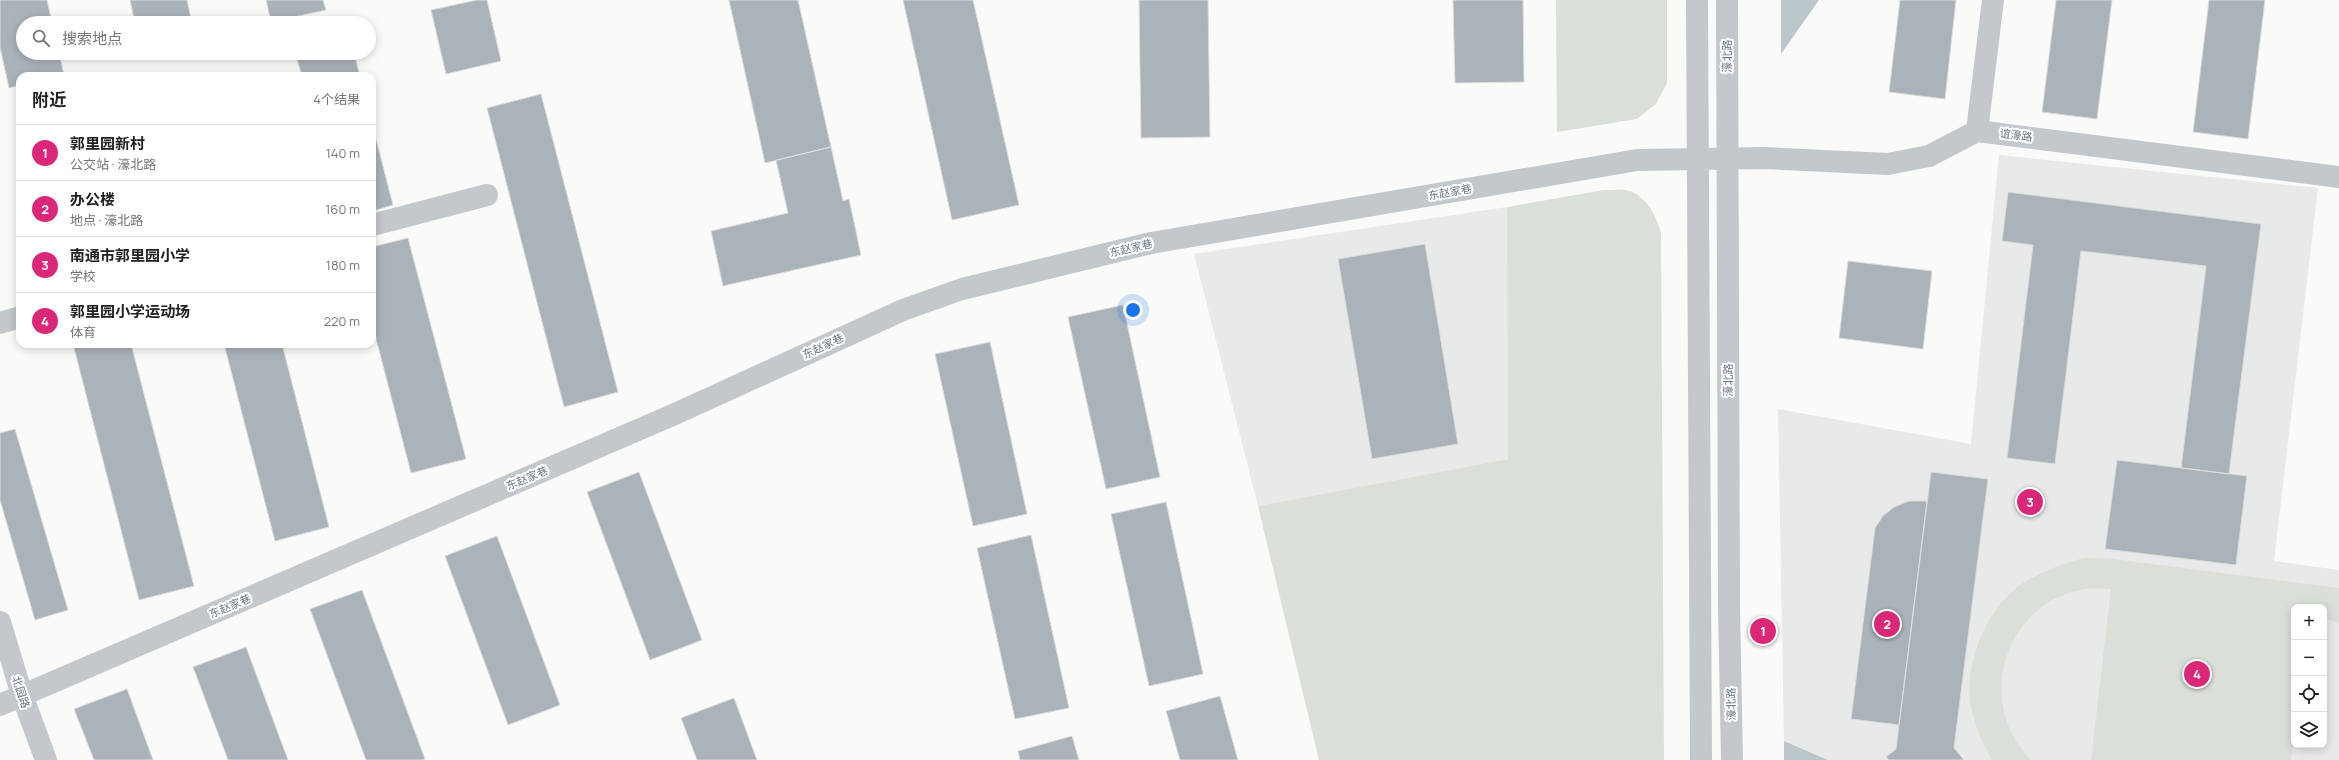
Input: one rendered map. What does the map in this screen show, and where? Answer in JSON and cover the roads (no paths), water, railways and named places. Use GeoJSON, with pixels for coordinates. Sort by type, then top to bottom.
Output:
{"type":"FeatureCollection","features":[{"type":"Feature","properties":{"kind":"street"},"geometry":{"type":"LineString","coordinates":[[1697,0],[1701,760]]}},
{"type":"Feature","properties":{"kind":"street","name":"濠北路"},"geometry":{"type":"LineString","coordinates":[[1727,0],[1726,160],[1732,760]]}},
{"type":"Feature","properties":{"kind":"street"},"geometry":{"type":"LineString","coordinates":[[1698,160],[1764,158],[1888,164],[1929,156],[1977,131],[1994,0]]}},
{"type":"Feature","properties":{"kind":"street","name":"谊濠路"},"geometry":{"type":"LineString","coordinates":[[1977,131],[2339,177]]}},
{"type":"Feature","properties":{"kind":"street","name":"东赵家巷"},"geometry":{"type":"LineString","coordinates":[[0,705],[675,414],[903,310],[962,289],[1151,243],[1636,160],[1698,160]]}},
{"type":"Feature","properties":{"kind":"street"},"geometry":{"type":"LineString","coordinates":[[376,224],[487,195]]}},
{"type":"Feature","properties":{"kind":"street"},"geometry":{"type":"LineString","coordinates":[[0,323],[16,318]]}},
{"type":"Feature","properties":{"kind":"street","name":"北园路"},"geometry":{"type":"LineString","coordinates":[[0,622],[22,695],[46,760]]}},
{"type":"Feature","properties":{"kind":"place","name":"南通市郭里园小学"},"geometry":{"type":"Point","coordinates":[2030,502]}},
{"type":"Feature","properties":{"kind":"place","name":"办公楼"},"geometry":{"type":"Point","coordinates":[1887,624]}},
{"type":"Feature","properties":{"kind":"place","name":"郭里园新村"},"geometry":{"type":"Point","coordinates":[1763,631]}},
{"type":"Feature","properties":{"kind":"place","name":"郭里园小学运动场"},"geometry":{"type":"Point","coordinates":[2197,674]}}]}
